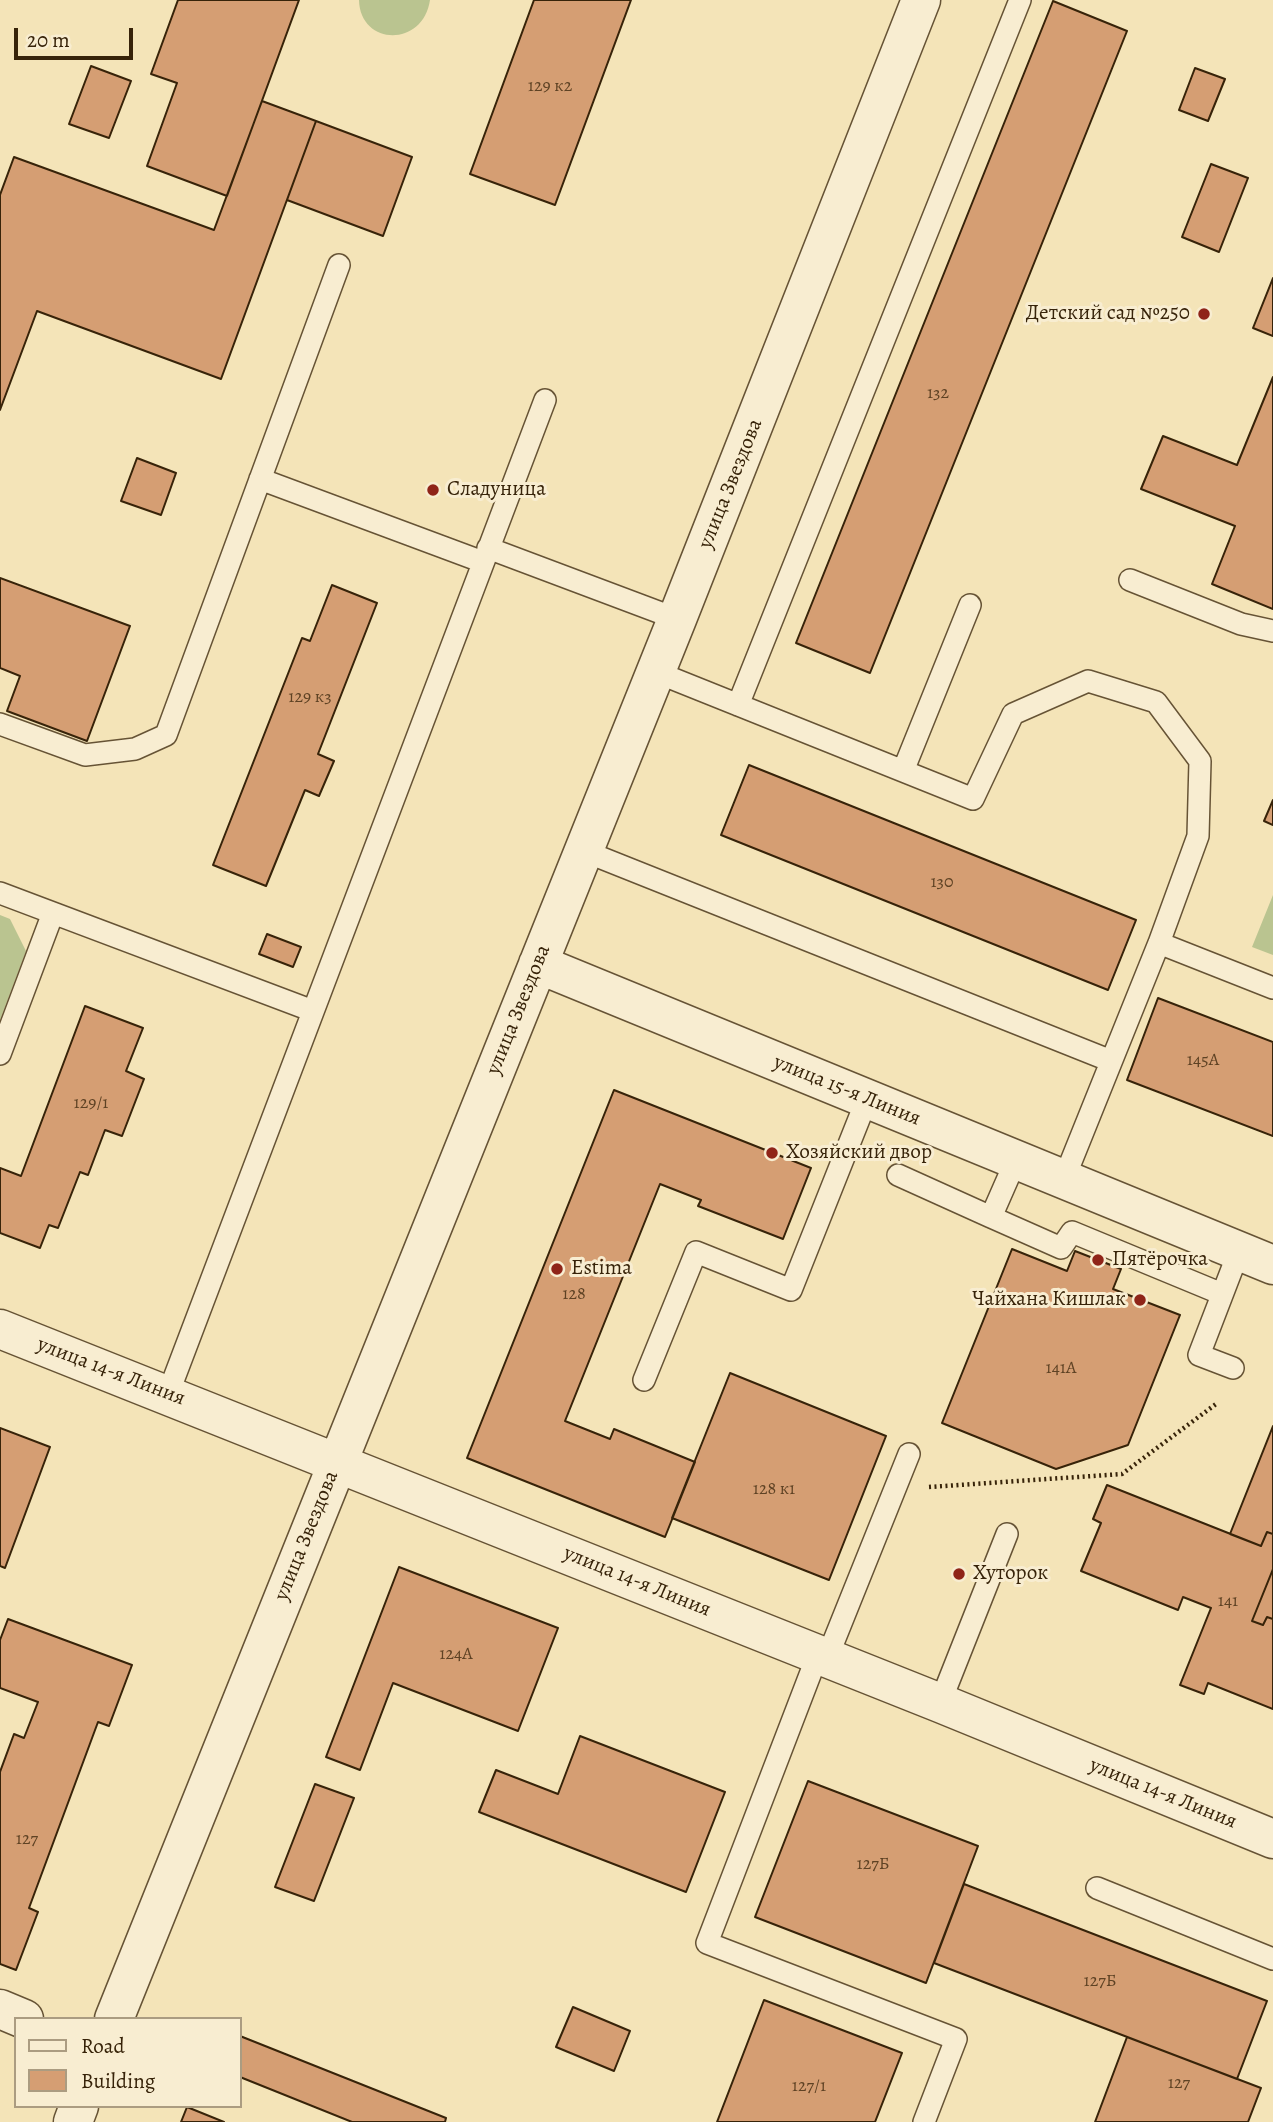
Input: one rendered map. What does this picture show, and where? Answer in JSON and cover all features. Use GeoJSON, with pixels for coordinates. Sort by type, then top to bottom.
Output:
{"type":"FeatureCollection","features":[{"type":"Feature","properties":{"kind":"street","name":"улица Звездова"},"geometry":{"type":"LineString","coordinates":[[115,2017],[656,672],[921,0]]}},
{"type":"Feature","properties":{"kind":"street","name":"улица 15-я Линия"},"geometry":{"type":"LineString","coordinates":[[538,964],[1256,1258]]}},
{"type":"Feature","properties":{"kind":"street","name":"улица 14-я Линия"},"geometry":{"type":"LineString","coordinates":[[0,1329],[940,1703],[1273,1839]]}},
{"type":"Feature","properties":{"kind":"street"},"geometry":{"type":"LineString","coordinates":[[0,2009],[19,2017]]}},
{"type":"Feature","properties":{"kind":"lane"},"geometry":{"type":"LineString","coordinates":[[738,705],[1020,0]]}},
{"type":"Feature","properties":{"kind":"lane"},"geometry":{"type":"LineString","coordinates":[[0,724],[85,755],[135,749],[166,734],[339,265]]}},
{"type":"Feature","properties":{"kind":"lane"},"geometry":{"type":"LineString","coordinates":[[168,1394],[545,400]]}},
{"type":"Feature","properties":{"kind":"lane"},"geometry":{"type":"LineString","coordinates":[[260,479],[677,619]]}},
{"type":"Feature","properties":{"kind":"lane"},"geometry":{"type":"LineString","coordinates":[[1129,580],[1241,624],[1273,631]]}},
{"type":"Feature","properties":{"kind":"lane"},"geometry":{"type":"LineString","coordinates":[[903,771],[970,605]]}},
{"type":"Feature","properties":{"kind":"lane"},"geometry":{"type":"LineString","coordinates":[[656,672],[973,799],[1013,714],[1088,681],[1156,702],[1200,761],[1198,836],[1159,943],[1064,1179]]}},
{"type":"Feature","properties":{"kind":"lane"},"geometry":{"type":"LineString","coordinates":[[584,851],[1111,1061]]}},
{"type":"Feature","properties":{"kind":"lane"},"geometry":{"type":"LineString","coordinates":[[0,893],[313,1011]]}},
{"type":"Feature","properties":{"kind":"lane"},"geometry":{"type":"LineString","coordinates":[[0,1054],[53,913]]}},
{"type":"Feature","properties":{"kind":"lane"},"geometry":{"type":"LineString","coordinates":[[1159,943],[1273,988]]}},
{"type":"Feature","properties":{"kind":"lane"},"geometry":{"type":"LineString","coordinates":[[644,1380],[696,1252],[791,1290],[867,1098]]}},
{"type":"Feature","properties":{"kind":"lane"},"geometry":{"type":"LineString","coordinates":[[991,1217],[1016,1160]]}},
{"type":"Feature","properties":{"kind":"lane"},"geometry":{"type":"LineString","coordinates":[[898,1175],[1061,1248],[1072,1232],[1222,1294]]}},
{"type":"Feature","properties":{"kind":"lane"},"geometry":{"type":"LineString","coordinates":[[1233,1368],[1199,1355],[1222,1294],[1256,1258]]}},
{"type":"Feature","properties":{"kind":"lane"},"geometry":{"type":"LineString","coordinates":[[909,1454],[822,1656],[707,1943],[956,2039],[924,2122]]}},
{"type":"Feature","properties":{"kind":"lane"},"geometry":{"type":"LineString","coordinates":[[940,1703],[1007,1534]]}},
{"type":"Feature","properties":{"kind":"lane"},"geometry":{"type":"LineString","coordinates":[[1097,1888],[1273,1959]]}},
{"type":"Feature","properties":{"kind":"path"},"geometry":{"type":"LineString","coordinates":[[895,1489],[1122,1474],[1216,1404]]}},
{"type":"Feature","properties":{"kind":"green space"},"geometry":{"type":"Polygon","coordinates":[[[359,0],[430,0],[425,16],[416,27],[405,33],[392,35],[380,33],[370,26],[362,15],[359,0]]]}},
{"type":"Feature","properties":{"kind":"green space"},"geometry":{"type":"Polygon","coordinates":[[[1273,895],[1273,955],[1252,947],[1273,895]]]}},
{"type":"Feature","properties":{"kind":"green space"},"geometry":{"type":"Polygon","coordinates":[[[0,915],[10,919],[26,951],[0,1020],[0,915]]]}},
{"type":"Feature","properties":{"kind":"building"},"geometry":{"type":"Polygon","coordinates":[[[178,0],[299,0],[227,196],[147,166],[177,83],[151,74],[178,0]]]}},
{"type":"Feature","properties":{"kind":"building"},"geometry":{"type":"Polygon","coordinates":[[[534,0],[631,0],[555,205],[470,174],[534,0]]]}},
{"type":"Feature","properties":{"kind":"building"},"geometry":{"type":"Polygon","coordinates":[[[1053,1],[1127,31],[870,673],[796,643],[1053,1]]]}},
{"type":"Feature","properties":{"kind":"building"},"geometry":{"type":"Polygon","coordinates":[[[91,66],[131,81],[109,138],[69,124],[91,66]]]}},
{"type":"Feature","properties":{"kind":"building"},"geometry":{"type":"Polygon","coordinates":[[[1195,68],[1225,79],[1208,121],[1179,110],[1195,68]]]}},
{"type":"Feature","properties":{"kind":"building"},"geometry":{"type":"Polygon","coordinates":[[[262,101],[316,121],[221,379],[37,311],[0,410],[0,195],[14,157],[214,230],[262,101]]]}},
{"type":"Feature","properties":{"kind":"building"},"geometry":{"type":"Polygon","coordinates":[[[316,121],[412,157],[383,236],[287,200],[316,121]]]}},
{"type":"Feature","properties":{"kind":"building"},"geometry":{"type":"Polygon","coordinates":[[[1211,164],[1248,178],[1219,252],[1182,237],[1211,164]]]}},
{"type":"Feature","properties":{"kind":"building"},"geometry":{"type":"Polygon","coordinates":[[[1273,278],[1273,336],[1253,328],[1273,278]]]}},
{"type":"Feature","properties":{"kind":"building"},"geometry":{"type":"Polygon","coordinates":[[[1273,377],[1273,609],[1212,584],[1235,526],[1141,489],[1163,436],[1237,465],[1273,377]]]}},
{"type":"Feature","properties":{"kind":"building"},"geometry":{"type":"Polygon","coordinates":[[[137,458],[176,473],[161,515],[121,501],[137,458]]]}},
{"type":"Feature","properties":{"kind":"building"},"geometry":{"type":"Polygon","coordinates":[[[0,578],[130,626],[87,741],[7,711],[20,676],[0,668],[0,578]]]}},
{"type":"Feature","properties":{"kind":"building"},"geometry":{"type":"Polygon","coordinates":[[[332,585],[377,603],[318,754],[334,761],[319,796],[305,790],[266,886],[213,865],[302,638],[310,641],[332,585]]]}},
{"type":"Feature","properties":{"kind":"building"},"geometry":{"type":"Polygon","coordinates":[[[749,765],[1136,920],[1108,990],[721,835],[749,765]]]}},
{"type":"Feature","properties":{"kind":"building"},"geometry":{"type":"Polygon","coordinates":[[[1273,800],[1273,825],[1264,821],[1273,800]]]}},
{"type":"Feature","properties":{"kind":"building"},"geometry":{"type":"Polygon","coordinates":[[[267,934],[301,947],[293,967],[259,954],[267,934]]]}},
{"type":"Feature","properties":{"kind":"building"},"geometry":{"type":"Polygon","coordinates":[[[1158,998],[1273,1042],[1273,1136],[1127,1080],[1158,998]]]}},
{"type":"Feature","properties":{"kind":"building"},"geometry":{"type":"Polygon","coordinates":[[[85,1006],[143,1028],[126,1071],[144,1079],[122,1136],[105,1130],[88,1175],[80,1172],[58,1228],[49,1225],[40,1248],[0,1233],[0,1168],[21,1176],[85,1006]]]}},
{"type":"Feature","properties":{"kind":"building"},"geometry":{"type":"Polygon","coordinates":[[[614,1090],[811,1168],[783,1239],[698,1206],[701,1200],[660,1184],[565,1421],[610,1439],[614,1429],[695,1462],[665,1537],[467,1458],[614,1090]]]}},
{"type":"Feature","properties":{"kind":"building"},"geometry":{"type":"Polygon","coordinates":[[[1012,1249],[1067,1271],[1075,1251],[1121,1269],[1113,1289],[1180,1315],[1128,1445],[1056,1469],[942,1423],[1012,1249]]]}},
{"type":"Feature","properties":{"kind":"building"},"geometry":{"type":"Polygon","coordinates":[[[730,1373],[886,1436],[829,1580],[672,1518],[730,1373]]]}},
{"type":"Feature","properties":{"kind":"building"},"geometry":{"type":"Polygon","coordinates":[[[1273,1426],[1273,1534],[1267,1532],[1261,1546],[1230,1534],[1273,1426]]]}},
{"type":"Feature","properties":{"kind":"building"},"geometry":{"type":"Polygon","coordinates":[[[0,1428],[50,1447],[5,1568],[0,1566],[0,1428]]]}},
{"type":"Feature","properties":{"kind":"building"},"geometry":{"type":"Polygon","coordinates":[[[1107,1485],[1261,1546],[1267,1532],[1273,1534],[1273,1569],[1252,1621],[1263,1625],[1267,1617],[1273,1619],[1273,1709],[1208,1683],[1204,1694],[1180,1685],[1211,1608],[1183,1597],[1178,1610],[1081,1571],[1101,1523],[1093,1519],[1107,1485]]]}},
{"type":"Feature","properties":{"kind":"building"},"geometry":{"type":"Polygon","coordinates":[[[399,1567],[558,1628],[518,1731],[393,1683],[360,1770],[326,1757],[399,1567]]]}},
{"type":"Feature","properties":{"kind":"building"},"geometry":{"type":"Polygon","coordinates":[[[1273,1569],[1273,1619],[1267,1617],[1263,1625],[1252,1621],[1273,1569]]]}},
{"type":"Feature","properties":{"kind":"building"},"geometry":{"type":"Polygon","coordinates":[[[8,1619],[132,1665],[109,1726],[98,1722],[29,1908],[38,1912],[16,1970],[0,1964],[0,1772],[14,1734],[24,1738],[38,1702],[0,1688],[0,1640],[8,1619]]]}},
{"type":"Feature","properties":{"kind":"building"},"geometry":{"type":"Polygon","coordinates":[[[580,1736],[725,1792],[686,1892],[479,1812],[496,1770],[558,1794],[580,1736]]]}},
{"type":"Feature","properties":{"kind":"building"},"geometry":{"type":"Polygon","coordinates":[[[808,1781],[978,1846],[926,1983],[755,1917],[808,1781]]]}},
{"type":"Feature","properties":{"kind":"building"},"geometry":{"type":"Polygon","coordinates":[[[315,1784],[354,1798],[314,1901],[275,1887],[315,1784]]]}},
{"type":"Feature","properties":{"kind":"building"},"geometry":{"type":"Polygon","coordinates":[[[964,1884],[1267,2001],[1237,2079],[934,1963],[964,1884]]]}},
{"type":"Feature","properties":{"kind":"building"},"geometry":{"type":"Polygon","coordinates":[[[764,2000],[902,2053],[875,2122],[717,2122],[764,2000]]]}},
{"type":"Feature","properties":{"kind":"building"},"geometry":{"type":"Polygon","coordinates":[[[573,2007],[630,2031],[614,2071],[556,2047],[573,2007]]]}},
{"type":"Feature","properties":{"kind":"building"},"geometry":{"type":"Polygon","coordinates":[[[242,2037],[446,2118],[445,2122],[352,2122],[242,2078],[242,2037]]]}},
{"type":"Feature","properties":{"kind":"building"},"geometry":{"type":"Polygon","coordinates":[[[1127,2037],[1261,2088],[1248,2122],[1095,2122],[1127,2037]]]}},
{"type":"Feature","properties":{"kind":"building"},"geometry":{"type":"Polygon","coordinates":[[[187,2108],[189,2108],[224,2122],[181,2122],[187,2108]]]}},
{"type":"Feature","properties":{"kind":"place","name":"Детский сад №250"},"geometry":{"type":"Point","coordinates":[1204,314]}},
{"type":"Feature","properties":{"kind":"place","name":"Сладуница"},"geometry":{"type":"Point","coordinates":[433,490]}},
{"type":"Feature","properties":{"kind":"place","name":"Хозяйский двор"},"geometry":{"type":"Point","coordinates":[772,1153]}},
{"type":"Feature","properties":{"kind":"place","name":"Пятёрочка"},"geometry":{"type":"Point","coordinates":[1098,1260]}},
{"type":"Feature","properties":{"kind":"place","name":"Estima"},"geometry":{"type":"Point","coordinates":[557,1269]}},
{"type":"Feature","properties":{"kind":"place","name":"Чайхана Кишлак"},"geometry":{"type":"Point","coordinates":[1140,1300]}},
{"type":"Feature","properties":{"kind":"place","name":"Хуторок"},"geometry":{"type":"Point","coordinates":[959,1574]}}]}
